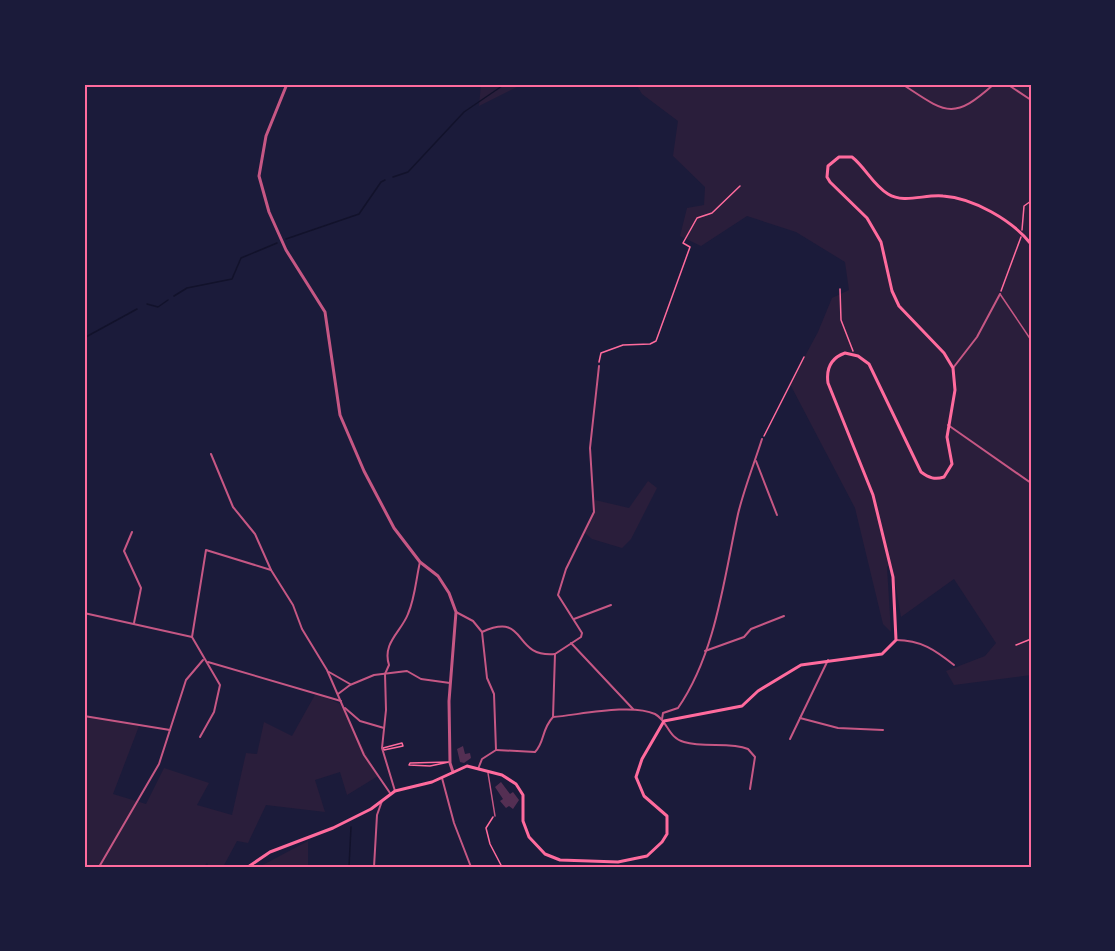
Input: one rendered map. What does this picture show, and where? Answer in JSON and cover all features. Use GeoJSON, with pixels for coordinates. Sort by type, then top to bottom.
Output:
{"type":"FeatureCollection","features":[{"type":"Feature","properties":{"kind":"main road"},"geometry":{"type":"LineString","coordinates":[[248,867],[270,852],[355,817],[390,793],[442,778],[467,766],[502,775],[521,790],[526,832],[545,854],[560,860],[590,862],[618,862],[647,856],[662,842],[669,825],[667,816],[644,796],[636,777],[642,759],[663,721],[742,706],[758,691],[801,665],[874,656],[891,648],[896,640],[897,621],[893,577],[873,495],[827,375],[829,367],[839,356],[855,355],[869,364],[921,472],[932,478],[944,477],[950,469],[947,437],[955,390],[953,368],[944,353],[905,315],[895,300],[880,242],[867,218],[830,182],[827,177],[828,166],[839,157],[852,157],[887,194],[905,198],[934,195],[954,198],[1002,219],[1031,244]]}},
{"type":"Feature","properties":{"kind":"street"},"geometry":{"type":"LineString","coordinates":[[287,84],[266,136],[259,176],[269,212],[286,250],[326,312],[340,415],[360,462],[394,528],[420,562],[438,576],[449,593],[456,612],[450,683],[450,763],[453,772]]}},
{"type":"Feature","properties":{"kind":"street"},"geometry":{"type":"LineString","coordinates":[[902,84],[939,107],[954,110],[971,105],[994,84]]}},
{"type":"Feature","properties":{"kind":"street"},"geometry":{"type":"LineString","coordinates":[[1007,84],[1031,100]]}},
{"type":"Feature","properties":{"kind":"street"},"geometry":{"type":"LineString","coordinates":[[953,368],[977,338],[1000,294]]}},
{"type":"Feature","properties":{"kind":"street"},"geometry":{"type":"LineString","coordinates":[[482,632],[499,624],[507,626],[515,631],[533,651],[542,655],[555,654],[581,637],[582,633],[558,595],[566,569],[594,512],[590,448],[598,366]]}},
{"type":"Feature","properties":{"kind":"street"},"geometry":{"type":"LineString","coordinates":[[948,425],[1031,483]]}},
{"type":"Feature","properties":{"kind":"street"},"geometry":{"type":"LineString","coordinates":[[663,721],[663,712],[678,708],[689,693],[705,651],[738,512],[762,440]]}},
{"type":"Feature","properties":{"kind":"street"},"geometry":{"type":"LineString","coordinates":[[211,454],[233,507],[255,534],[271,570],[327,670],[364,755],[390,793]]}},
{"type":"Feature","properties":{"kind":"street"},"geometry":{"type":"LineString","coordinates":[[756,461],[777,515]]}},
{"type":"Feature","properties":{"kind":"street"},"geometry":{"type":"LineString","coordinates":[[132,532],[124,551],[141,588],[134,623]]}},
{"type":"Feature","properties":{"kind":"street"},"geometry":{"type":"LineString","coordinates":[[271,570],[206,550],[192,637],[203,660],[341,701]]}},
{"type":"Feature","properties":{"kind":"street"},"geometry":{"type":"LineString","coordinates":[[395,791],[384,750],[387,699],[385,674],[389,665],[387,657],[391,640],[409,611],[420,562]]}},
{"type":"Feature","properties":{"kind":"street"},"geometry":{"type":"LineString","coordinates":[[574,619],[611,605]]}},
{"type":"Feature","properties":{"kind":"street"},"geometry":{"type":"LineString","coordinates":[[456,612],[473,621],[482,632],[487,678],[494,694],[496,750]]}},
{"type":"Feature","properties":{"kind":"street"},"geometry":{"type":"LineString","coordinates":[[84,613],[192,637]]}},
{"type":"Feature","properties":{"kind":"street"},"geometry":{"type":"LineString","coordinates":[[705,651],[744,637],[751,629],[784,616]]}},
{"type":"Feature","properties":{"kind":"street"},"geometry":{"type":"LineString","coordinates":[[896,640],[913,640],[929,646],[954,665]]}},
{"type":"Feature","properties":{"kind":"street"},"geometry":{"type":"LineString","coordinates":[[571,643],[633,710]]}},
{"type":"Feature","properties":{"kind":"street"},"geometry":{"type":"LineString","coordinates":[[478,769],[482,759],[496,750],[535,752],[541,746],[543,728],[553,717],[555,654]]}},
{"type":"Feature","properties":{"kind":"street"},"geometry":{"type":"LineString","coordinates":[[99,867],[159,764],[186,680],[203,660]]}},
{"type":"Feature","properties":{"kind":"street"},"geometry":{"type":"LineString","coordinates":[[790,739],[828,660]]}},
{"type":"Feature","properties":{"kind":"street"},"geometry":{"type":"LineString","coordinates":[[200,737],[211,719],[220,691],[220,685],[208,662]]}},
{"type":"Feature","properties":{"kind":"street"},"geometry":{"type":"LineString","coordinates":[[327,670],[350,685]]}},
{"type":"Feature","properties":{"kind":"street"},"geometry":{"type":"LineString","coordinates":[[338,694],[350,685],[385,674],[407,671],[421,679],[450,683]]}},
{"type":"Feature","properties":{"kind":"street"},"geometry":{"type":"LineString","coordinates":[[344,707],[360,721],[384,728]]}},
{"type":"Feature","properties":{"kind":"street"},"geometry":{"type":"LineString","coordinates":[[553,717],[633,710],[656,714],[672,736],[685,743],[748,749],[755,757],[750,789]]}},
{"type":"Feature","properties":{"kind":"street"},"geometry":{"type":"LineString","coordinates":[[84,716],[121,724],[170,730]]}},
{"type":"Feature","properties":{"kind":"street"},"geometry":{"type":"LineString","coordinates":[[800,718],[838,728],[883,730]]}},
{"type":"Feature","properties":{"kind":"street"},"geometry":{"type":"LineString","coordinates":[[442,778],[454,823],[471,867]]}},
{"type":"Feature","properties":{"kind":"street"},"geometry":{"type":"LineString","coordinates":[[374,867],[378,812],[384,799]]}},
{"type":"Feature","properties":{"kind":"lane"},"geometry":{"type":"LineString","coordinates":[[1000,294],[1031,340]]}},
{"type":"Feature","properties":{"kind":"lane"},"geometry":{"type":"LineString","coordinates":[[488,772],[495,816]]}},
{"type":"Feature","properties":{"kind":"path"},"geometry":{"type":"LineString","coordinates":[[598,366],[603,353],[623,345],[650,344],[656,341],[690,247],[683,243],[697,218],[712,213],[740,186]]}},
{"type":"Feature","properties":{"kind":"path"},"geometry":{"type":"LineString","coordinates":[[1000,294],[1022,234],[1024,206],[1031,201]]}},
{"type":"Feature","properties":{"kind":"path"},"geometry":{"type":"LineString","coordinates":[[840,289],[841,320],[855,355]]}},
{"type":"Feature","properties":{"kind":"path"},"geometry":{"type":"LineString","coordinates":[[762,440],[804,357]]}},
{"type":"Feature","properties":{"kind":"path"},"geometry":{"type":"LineString","coordinates":[[1017,645],[1031,639]]}},
{"type":"Feature","properties":{"kind":"path"},"geometry":{"type":"LineString","coordinates":[[402,743],[403,746],[384,750],[383,748],[402,743]]}},
{"type":"Feature","properties":{"kind":"path"},"geometry":{"type":"LineString","coordinates":[[449,762],[430,766],[410,765],[410,763],[449,762]]}},
{"type":"Feature","properties":{"kind":"path"},"geometry":{"type":"LineString","coordinates":[[495,816],[486,828],[490,844],[502,867]]}},
{"type":"Feature","properties":{"kind":"shaded area"},"geometry":{"type":"Polygon","coordinates":[[[481,84],[523,84],[479,106],[481,84]]]}},
{"type":"Feature","properties":{"kind":"shaded area"},"geometry":{"type":"Polygon","coordinates":[[[636,84],[1031,84],[1031,675],[954,685],[946,671],[985,656],[996,643],[954,579],[901,617],[892,565],[887,567],[891,632],[883,624],[855,508],[790,384],[818,332],[832,298],[849,290],[845,262],[796,232],[747,216],[701,246],[680,236],[687,208],[704,205],[705,187],[673,156],[678,121],[642,94],[636,84]]]}},
{"type":"Feature","properties":{"kind":"shaded area"},"geometry":{"type":"Polygon","coordinates":[[[648,481],[657,488],[631,539],[622,548],[592,539],[584,532],[594,512],[595,500],[629,508],[648,481]]]}},
{"type":"Feature","properties":{"kind":"shaded area"},"geometry":{"type":"Polygon","coordinates":[[[316,693],[340,704],[378,776],[347,795],[340,772],[315,780],[325,812],[266,805],[248,843],[237,841],[223,867],[209,867],[207,863],[203,867],[84,866],[84,716],[139,726],[113,794],[146,804],[164,768],[209,783],[197,805],[232,815],[246,753],[257,754],[264,722],[292,736],[316,693]]]}},
{"type":"Feature","properties":{"kind":"shaded area"},"geometry":{"type":"Polygon","coordinates":[[[308,841],[308,867],[259,867],[308,841]]]}},
{"type":"Feature","properties":{"kind":"building"},"geometry":{"type":"Polygon","coordinates":[[[463,746],[465,754],[470,753],[471,758],[464,763],[460,762],[457,749],[463,746]]]}},
{"type":"Feature","properties":{"kind":"building"},"geometry":{"type":"Polygon","coordinates":[[[501,782],[510,794],[513,792],[519,800],[513,809],[509,806],[506,808],[500,801],[503,799],[495,787],[501,782]]]}},
{"type":"Feature","properties":{"kind":"waterway"},"geometry":{"type":"LineString","coordinates":[[393,177],[408,172],[464,112],[505,84]]}},
{"type":"Feature","properties":{"kind":"waterway"},"geometry":{"type":"LineString","coordinates":[[286,239],[359,214],[381,182],[385,180]]}},
{"type":"Feature","properties":{"kind":"waterway"},"geometry":{"type":"LineString","coordinates":[[174,296],[187,288],[232,279],[241,258],[277,243]]}},
{"type":"Feature","properties":{"kind":"waterway"},"geometry":{"type":"LineString","coordinates":[[147,304],[158,307],[168,300]]}},
{"type":"Feature","properties":{"kind":"waterway"},"geometry":{"type":"LineString","coordinates":[[84,338],[137,309]]}},
{"type":"Feature","properties":{"kind":"waterway"},"geometry":{"type":"LineString","coordinates":[[349,867],[351,827]]}}]}
